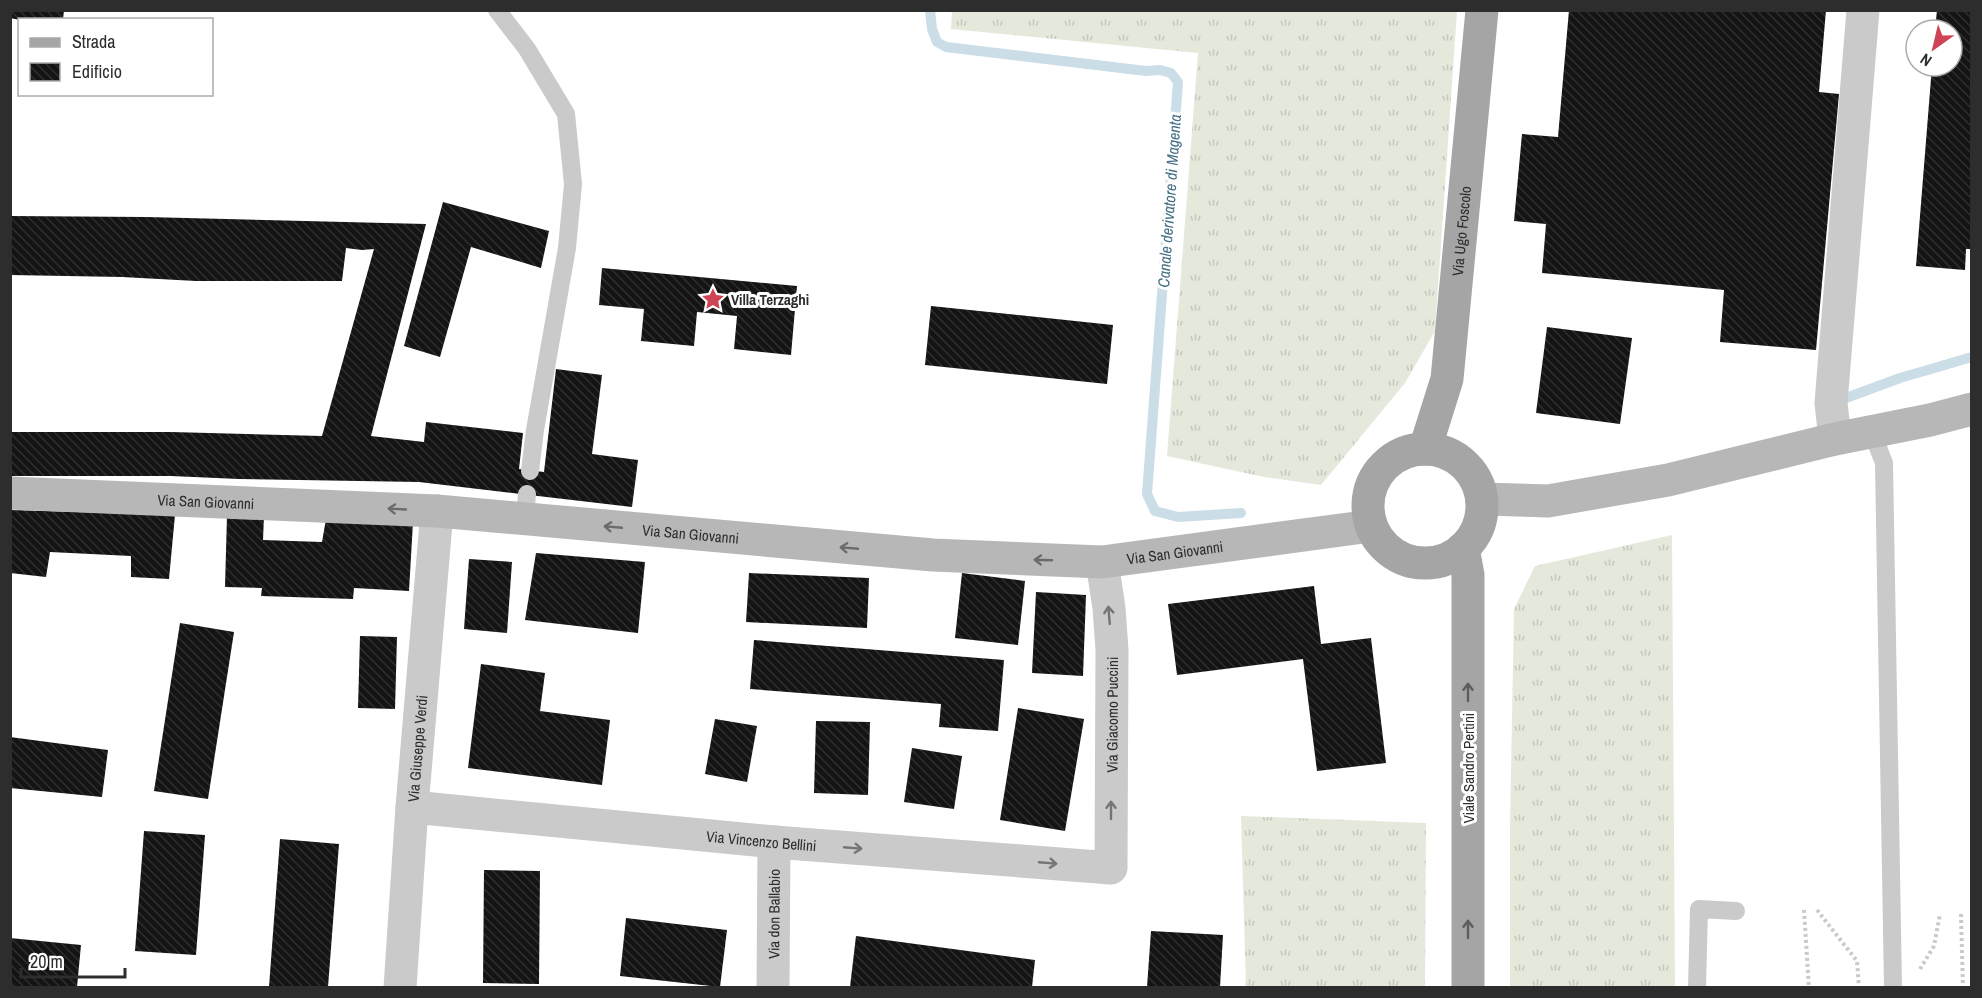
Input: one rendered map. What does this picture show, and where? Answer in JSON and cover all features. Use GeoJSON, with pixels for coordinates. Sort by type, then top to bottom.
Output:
{"type":"FeatureCollection","features":[{"type":"Feature","properties":{"kind":"main road","name":"Via Ugo Foscolo"},"geometry":{"type":"LineString","coordinates":[[1425,449],[1447,379],[1482,10]]}},
{"type":"Feature","properties":{"kind":"main road"},"geometry":{"type":"LineString","coordinates":[[1425,449],[1448,453],[1465,464],[1476,480],[1482,499],[1482,514],[1476,533],[1464,548],[1446,559],[1427,563],[1402,558],[1386,547],[1371,526],[1369,495],[1376,477],[1389,462],[1406,452],[1425,449]]}},
{"type":"Feature","properties":{"kind":"main road","name":"Viale Sandro Pertini"},"geometry":{"type":"LineString","coordinates":[[1464,548],[1468,575],[1468,987]]}},
{"type":"Feature","properties":{"kind":"street"},"geometry":{"type":"LineString","coordinates":[[1835,439],[1831,402],[1863,10]]}},
{"type":"Feature","properties":{"kind":"street"},"geometry":{"type":"LineString","coordinates":[[1482,499],[1548,501],[1668,480],[1835,439],[1930,420],[1971,409]]}},
{"type":"Feature","properties":{"kind":"street","name":"Via San Giovanni"},"geometry":{"type":"LineString","coordinates":[[10,493],[436,511],[526,507],[933,555],[1102,562],[1371,526]]}},
{"type":"Feature","properties":{"kind":"street","name":"Via Giuseppe Verdi"},"geometry":{"type":"LineString","coordinates":[[400,987],[436,511]]}},
{"type":"Feature","properties":{"kind":"street","name":"Via Giacomo Puccini"},"geometry":{"type":"LineString","coordinates":[[1102,562],[1112,650],[1111,868]]}},
{"type":"Feature","properties":{"kind":"street","name":"Via Vincenzo Bellini"},"geometry":{"type":"LineString","coordinates":[[412,807],[774,842],[1111,868]]}},
{"type":"Feature","properties":{"kind":"street","name":"Via don Ballabio"},"geometry":{"type":"LineString","coordinates":[[773,987],[774,842]]}},
{"type":"Feature","properties":{"kind":"lane"},"geometry":{"type":"LineString","coordinates":[[497,10],[527,49],[566,114],[573,184],[567,248],[530,471]]}},
{"type":"Feature","properties":{"kind":"lane"},"geometry":{"type":"LineString","coordinates":[[1872,432],[1884,463],[1893,987]]}},
{"type":"Feature","properties":{"kind":"lane"},"geometry":{"type":"LineString","coordinates":[[1697,987],[1699,909],[1736,911]]}},
{"type":"Feature","properties":{"kind":"path"},"geometry":{"type":"LineString","coordinates":[[1804,910],[1809,987]]}},
{"type":"Feature","properties":{"kind":"path"},"geometry":{"type":"LineString","coordinates":[[1817,910],[1857,961],[1859,987]]}},
{"type":"Feature","properties":{"kind":"path"},"geometry":{"type":"LineString","coordinates":[[1920,969],[1934,946],[1940,914]]}},
{"type":"Feature","properties":{"kind":"path"},"geometry":{"type":"LineString","coordinates":[[1960,914],[1963,987]]}},
{"type":"Feature","properties":{"kind":"green space"},"geometry":{"type":"Polygon","coordinates":[[[952,10],[1457,11],[1435,331],[1405,383],[1321,485],[1264,477],[1167,456],[1198,53],[951,29],[952,10]]]}},
{"type":"Feature","properties":{"kind":"green space"},"geometry":{"type":"Polygon","coordinates":[[[1672,535],[1675,987],[1510,987],[1514,609],[1535,566],[1672,535]]]}},
{"type":"Feature","properties":{"kind":"green space"},"geometry":{"type":"Polygon","coordinates":[[[1241,816],[1426,823],[1425,987],[1246,987],[1241,816]]]}},
{"type":"Feature","properties":{"kind":"building"},"geometry":{"type":"Polygon","coordinates":[[[10,10],[64,10],[63,18],[10,18],[10,10]]]}},
{"type":"Feature","properties":{"kind":"building"},"geometry":{"type":"Polygon","coordinates":[[[1569,10],[1826,10],[1819,92],[1839,94],[1816,350],[1720,342],[1724,290],[1542,273],[1546,224],[1514,221],[1522,134],[1558,137],[1569,10]]]}},
{"type":"Feature","properties":{"kind":"building"},"geometry":{"type":"Polygon","coordinates":[[[1937,10],[1971,10],[1971,249],[1966,249],[1965,270],[1916,266],[1931,78],[1964,78],[1964,18],[1936,18],[1937,10]]]}},
{"type":"Feature","properties":{"kind":"building"},"geometry":{"type":"Polygon","coordinates":[[[443,202],[549,231],[541,268],[471,247],[440,357],[404,346],[443,202]]]}},
{"type":"Feature","properties":{"kind":"building"},"geometry":{"type":"Polygon","coordinates":[[[10,216],[426,224],[371,436],[424,442],[426,422],[523,433],[519,469],[544,472],[556,369],[602,375],[592,454],[638,460],[632,507],[419,482],[171,476],[10,476],[10,432],[171,432],[322,436],[374,249],[346,248],[342,281],[196,281],[10,275],[10,216]]]}},
{"type":"Feature","properties":{"kind":"building"},"geometry":{"type":"Polygon","coordinates":[[[602,268],[797,286],[791,355],[734,349],[737,316],[697,312],[694,346],[641,341],[644,309],[599,305],[602,268]]]}},
{"type":"Feature","properties":{"kind":"building"},"geometry":{"type":"Polygon","coordinates":[[[931,306],[1113,325],[1107,384],[925,365],[931,306]]]}},
{"type":"Feature","properties":{"kind":"building"},"geometry":{"type":"Polygon","coordinates":[[[1547,327],[1632,338],[1620,424],[1536,413],[1547,327]]]}},
{"type":"Feature","properties":{"kind":"building"},"geometry":{"type":"Polygon","coordinates":[[[10,510],[175,515],[169,579],[131,577],[131,556],[50,552],[46,577],[10,573],[10,510]]]}},
{"type":"Feature","properties":{"kind":"building"},"geometry":{"type":"Polygon","coordinates":[[[227,515],[264,516],[263,540],[322,542],[326,519],[413,522],[409,591],[354,588],[353,599],[261,596],[262,588],[225,587],[227,515]]]}},
{"type":"Feature","properties":{"kind":"building"},"geometry":{"type":"Polygon","coordinates":[[[536,553],[645,562],[638,633],[525,620],[536,553]]]}},
{"type":"Feature","properties":{"kind":"building"},"geometry":{"type":"Polygon","coordinates":[[[469,559],[512,562],[507,633],[464,629],[469,559]]]}},
{"type":"Feature","properties":{"kind":"building"},"geometry":{"type":"Polygon","coordinates":[[[749,573],[869,578],[867,628],[746,622],[749,573]]]}},
{"type":"Feature","properties":{"kind":"building"},"geometry":{"type":"Polygon","coordinates":[[[962,573],[1025,581],[1018,645],[955,638],[962,573]]]}},
{"type":"Feature","properties":{"kind":"building"},"geometry":{"type":"Polygon","coordinates":[[[1314,586],[1321,644],[1371,638],[1386,763],[1317,771],[1303,659],[1177,675],[1168,604],[1314,586]]]}},
{"type":"Feature","properties":{"kind":"building"},"geometry":{"type":"Polygon","coordinates":[[[1036,592],[1086,595],[1083,676],[1032,673],[1036,592]]]}},
{"type":"Feature","properties":{"kind":"building"},"geometry":{"type":"Polygon","coordinates":[[[180,623],[234,632],[208,799],[154,791],[180,623]]]}},
{"type":"Feature","properties":{"kind":"building"},"geometry":{"type":"Polygon","coordinates":[[[360,636],[397,637],[395,709],[358,708],[360,636]]]}},
{"type":"Feature","properties":{"kind":"building"},"geometry":{"type":"Polygon","coordinates":[[[754,640],[1004,660],[998,731],[939,727],[941,704],[750,689],[754,640]]]}},
{"type":"Feature","properties":{"kind":"building"},"geometry":{"type":"Polygon","coordinates":[[[481,664],[545,673],[540,711],[610,720],[602,785],[468,768],[481,664]]]}},
{"type":"Feature","properties":{"kind":"building"},"geometry":{"type":"Polygon","coordinates":[[[1018,708],[1084,719],[1065,831],[1000,820],[1018,708]]]}},
{"type":"Feature","properties":{"kind":"building"},"geometry":{"type":"Polygon","coordinates":[[[715,719],[757,726],[747,782],[705,774],[715,719]]]}},
{"type":"Feature","properties":{"kind":"building"},"geometry":{"type":"Polygon","coordinates":[[[816,721],[870,722],[868,795],[814,793],[816,721]]]}},
{"type":"Feature","properties":{"kind":"building"},"geometry":{"type":"Polygon","coordinates":[[[10,737],[108,750],[102,797],[10,788],[10,737]]]}},
{"type":"Feature","properties":{"kind":"building"},"geometry":{"type":"Polygon","coordinates":[[[912,748],[962,756],[954,809],[904,802],[912,748]]]}},
{"type":"Feature","properties":{"kind":"building"},"geometry":{"type":"Polygon","coordinates":[[[144,831],[205,835],[196,955],[135,951],[144,831]]]}},
{"type":"Feature","properties":{"kind":"building"},"geometry":{"type":"Polygon","coordinates":[[[280,839],[339,844],[328,987],[269,987],[280,839]]]}},
{"type":"Feature","properties":{"kind":"building"},"geometry":{"type":"Polygon","coordinates":[[[484,870],[540,871],[539,984],[483,983],[484,870]]]}},
{"type":"Feature","properties":{"kind":"building"},"geometry":{"type":"Polygon","coordinates":[[[626,918],[727,930],[720,987],[620,976],[626,918]]]}},
{"type":"Feature","properties":{"kind":"building"},"geometry":{"type":"Polygon","coordinates":[[[1151,931],[1223,935],[1220,987],[1147,987],[1151,931]]]}},
{"type":"Feature","properties":{"kind":"building"},"geometry":{"type":"Polygon","coordinates":[[[856,936],[1035,960],[1032,987],[850,987],[856,936]]]}},
{"type":"Feature","properties":{"kind":"building"},"geometry":{"type":"Polygon","coordinates":[[[10,938],[81,945],[77,987],[10,987],[10,938]]]}},
{"type":"Feature","properties":{"kind":"waterway","name":"Canale derivatore di Magenta"},"geometry":{"type":"LineString","coordinates":[[930,10],[932,29],[937,42],[946,47],[1146,71],[1160,70],[1171,73],[1178,82],[1147,494],[1155,511],[1178,517],[1241,513]]}},
{"type":"Feature","properties":{"kind":"waterway"},"geometry":{"type":"LineString","coordinates":[[1846,398],[1900,378],[1972,357]]}},
{"type":"Feature","properties":{"kind":"place","name":"Villa Terzaghi"},"geometry":{"type":"Point","coordinates":[713,299]}}]}
